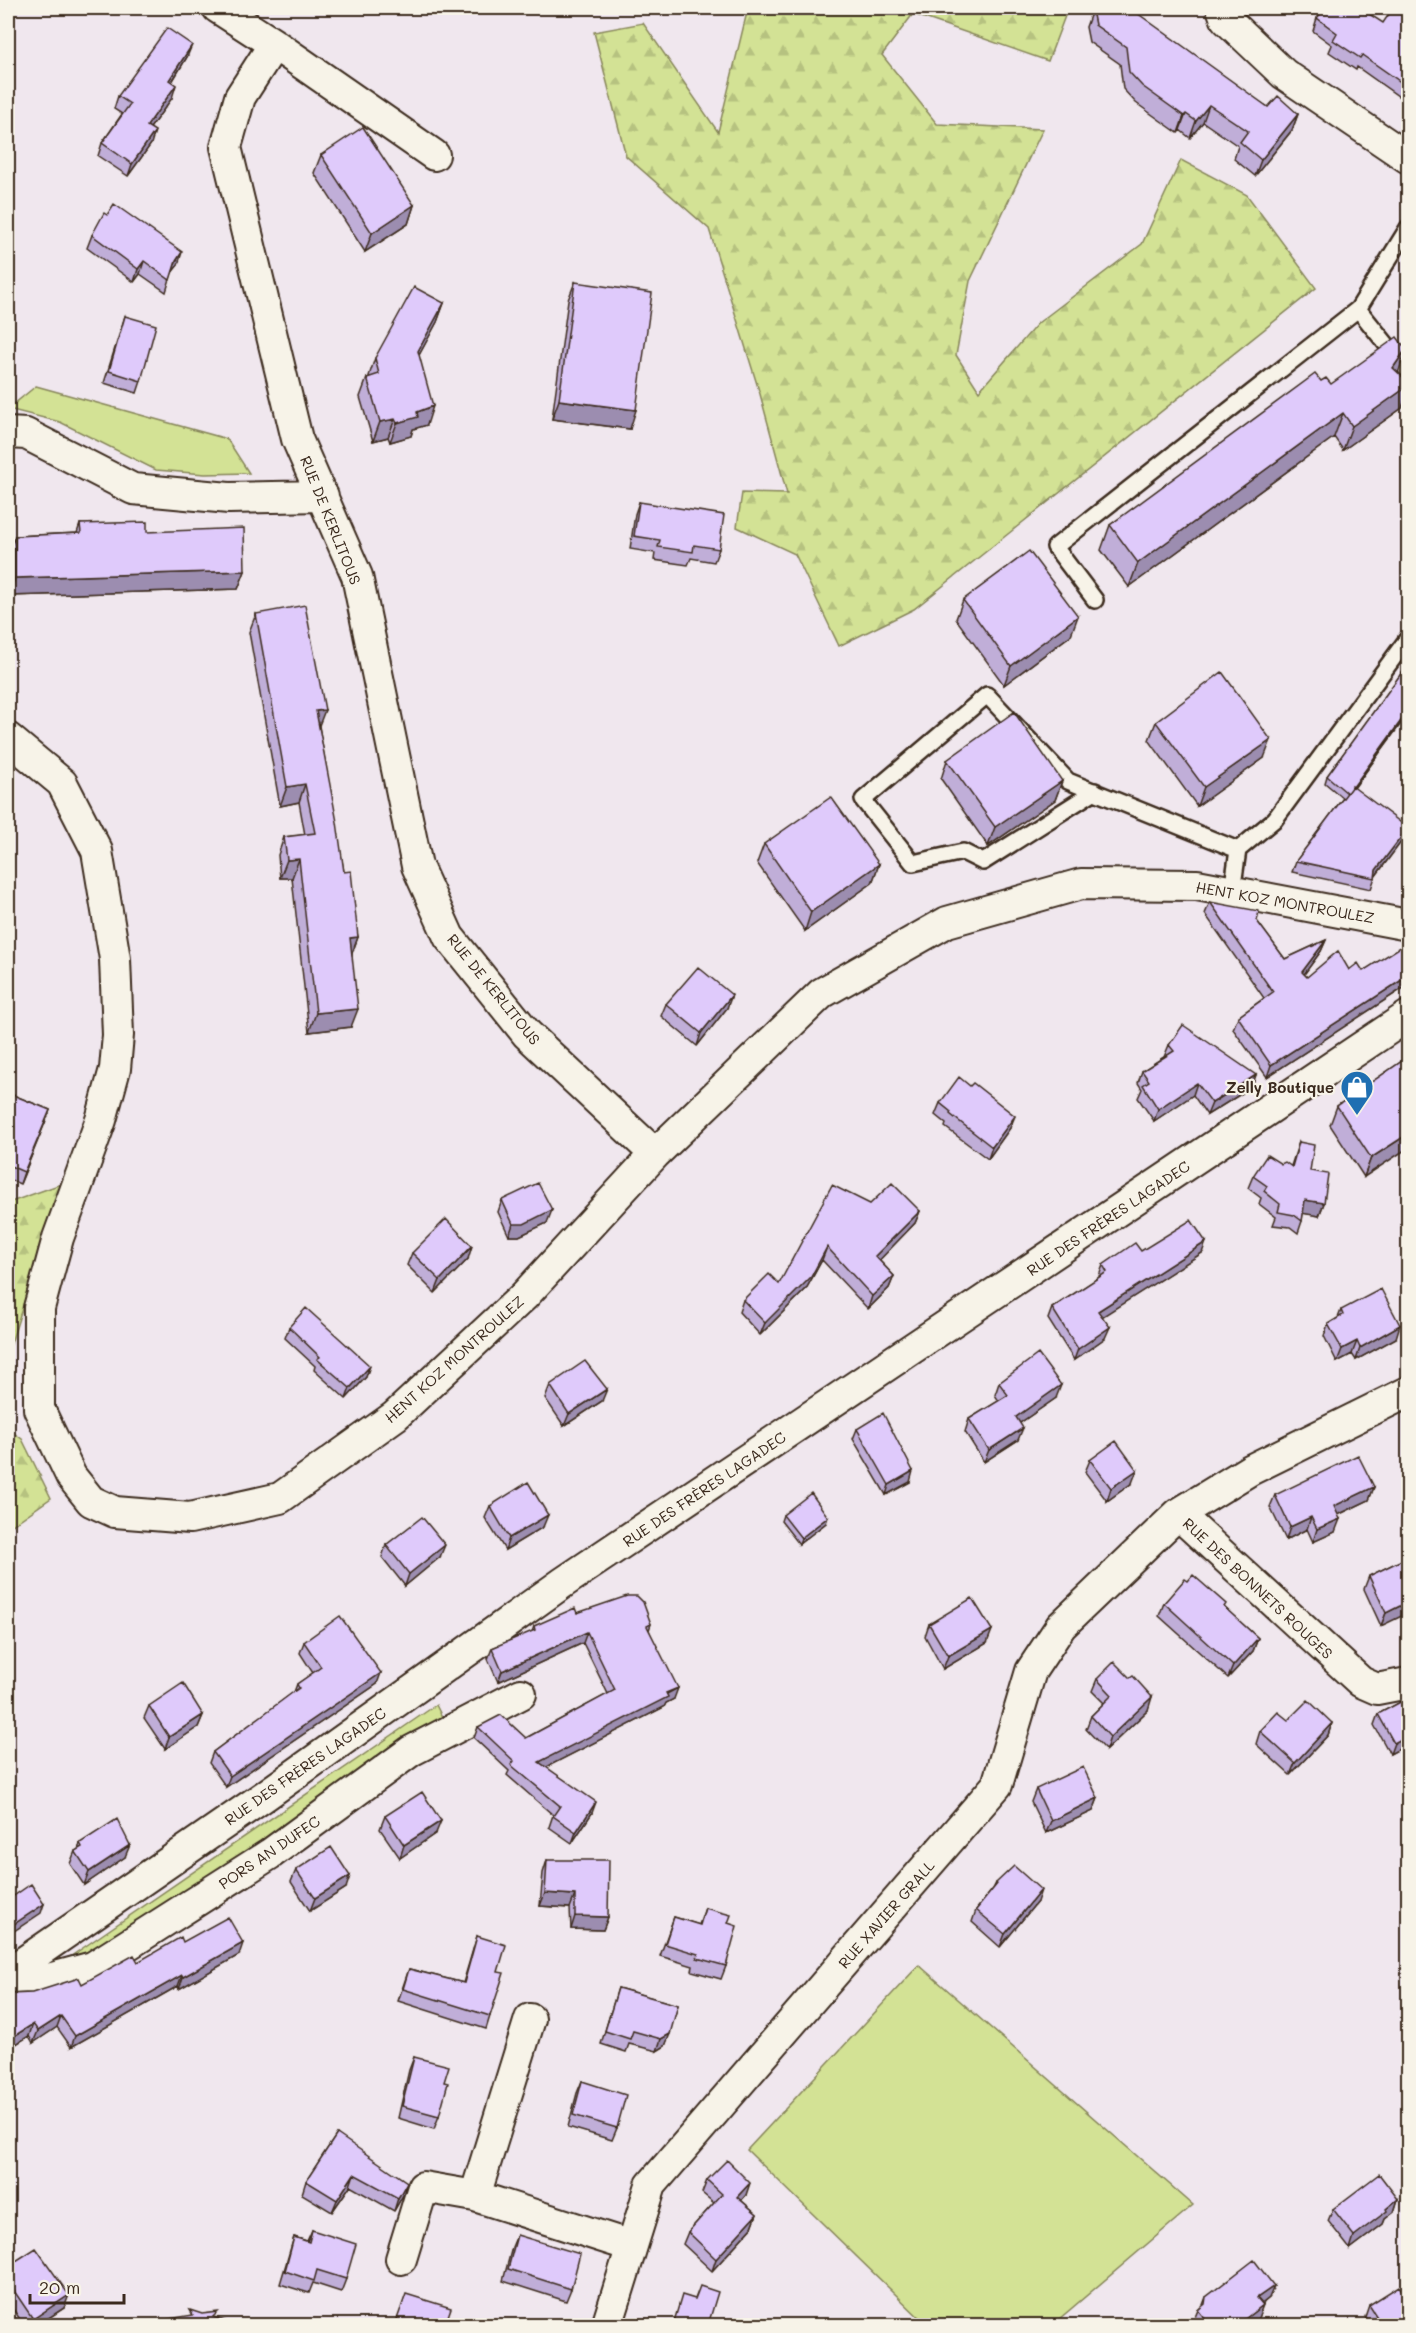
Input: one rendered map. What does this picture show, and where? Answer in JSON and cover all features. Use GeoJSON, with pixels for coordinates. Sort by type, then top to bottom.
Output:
{"type":"FeatureCollection","features":[{"type":"Feature","properties":{"kind":"street"},"geometry":{"type":"LineString","coordinates":[[218,8],[434,154]]}},
{"type":"Feature","properties":{"kind":"street"},"geometry":{"type":"LineString","coordinates":[[1222,8],[1226,19],[1284,74],[1408,158]]}},
{"type":"Feature","properties":{"kind":"street","name":"RUE DE KERLITOUS"},"geometry":{"type":"LineString","coordinates":[[274,44],[240,96],[226,147],[297,439],[357,576],[417,866],[450,936],[527,1034],[655,1154]]}},
{"type":"Feature","properties":{"kind":"street"},"geometry":{"type":"LineString","coordinates":[[8,433],[26,434],[133,489],[229,498],[323,496]]}},
{"type":"Feature","properties":{"kind":"street","name":"HENT KOZ MONTROULEZ"},"geometry":{"type":"LineString","coordinates":[[8,738],[62,783],[97,851],[115,959],[118,1035],[115,1069],[101,1120],[58,1238],[39,1308],[39,1408],[71,1476],[91,1500],[115,1512],[190,1518],[280,1498],[395,1416],[524,1296],[655,1154],[822,993],[947,922],[1081,884],[1197,885],[1408,925]]}},
{"type":"Feature","properties":{"kind":"street","name":"RUE DES FRÈRES LAGADEC"},"geometry":{"type":"LineString","coordinates":[[8,1972],[266,1795],[564,1582],[1408,1016]]}},
{"type":"Feature","properties":{"kind":"street","name":"RUE DES BONNETS ROUGES"},"geometry":{"type":"LineString","coordinates":[[1408,1392],[1250,1470],[1178,1514],[1361,1682],[1377,1689],[1408,1683]]}},
{"type":"Feature","properties":{"kind":"street","name":"RUE XAVIER GRALL"},"geometry":{"type":"LineString","coordinates":[[607,2325],[651,2185],[997,1785],[1031,1671],[1060,1626],[1178,1514]]}},
{"type":"Feature","properties":{"kind":"street","name":"PORS AN DUFEC"},"geometry":{"type":"LineString","coordinates":[[8,1990],[93,1967],[270,1854],[411,1751],[521,1694]]}},
{"type":"Feature","properties":{"kind":"street"},"geometry":{"type":"LineString","coordinates":[[475,2196],[530,2019]]}},
{"type":"Feature","properties":{"kind":"street"},"geometry":{"type":"LineString","coordinates":[[401,2259],[423,2187],[475,2196],[631,2246]]}},
{"type":"Feature","properties":{"kind":"lane"},"geometry":{"type":"LineString","coordinates":[[1095,600],[1055,547],[1358,309],[1408,228]]}},
{"type":"Feature","properties":{"kind":"lane"},"geometry":{"type":"LineString","coordinates":[[1358,309],[1408,371]]}},
{"type":"Feature","properties":{"kind":"lane"},"geometry":{"type":"LineString","coordinates":[[1232,892],[1238,850],[1275,819],[1408,638]]}},
{"type":"Feature","properties":{"kind":"lane"},"geometry":{"type":"LineString","coordinates":[[1095,791],[983,862],[963,852],[913,863],[863,800],[987,695],[1068,781],[1095,791],[1238,850]]}},
{"type":"Feature","properties":{"kind":"green space"},"geometry":{"type":"Polygon","coordinates":[[[748,8],[1068,8],[1048,61],[913,14],[882,55],[937,124],[1043,129],[970,281],[956,355],[979,391],[1038,323],[1142,244],[1181,160],[1247,195],[1316,288],[914,609],[839,646],[795,554],[737,527],[742,493],[787,494],[760,394],[709,229],[626,156],[594,32],[643,23],[718,132],[748,8]]]}},
{"type":"Feature","properties":{"kind":"green space"},"geometry":{"type":"Polygon","coordinates":[[[36,386],[227,439],[249,473],[205,474],[156,470],[60,422],[8,409],[36,386]]]}},
{"type":"Feature","properties":{"kind":"green space"},"geometry":{"type":"Polygon","coordinates":[[[61,1184],[8,1353],[8,1203],[61,1184]]]}},
{"type":"Feature","properties":{"kind":"green space"},"geometry":{"type":"Polygon","coordinates":[[[8,1429],[22,1439],[51,1498],[8,1528],[8,1429]]]}},
{"type":"Feature","properties":{"kind":"green space"},"geometry":{"type":"Polygon","coordinates":[[[436,1705],[444,1721],[85,1959],[61,1963],[436,1705]]]}},
{"type":"Feature","properties":{"kind":"green space"},"geometry":{"type":"Polygon","coordinates":[[[919,1965],[1193,2205],[1052,2325],[927,2325],[747,2150],[919,1965]]]}},
{"type":"Feature","properties":{"kind":"building"},"geometry":{"type":"Polygon","coordinates":[[[1095,8],[1130,8],[1268,107],[1278,96],[1298,114],[1261,160],[1240,142],[1248,131],[1209,105],[1196,121],[1186,114],[1184,116],[1142,86],[1129,72],[1126,47],[1095,25],[1092,10],[1095,8]]]}},
{"type":"Feature","properties":{"kind":"building"},"geometry":{"type":"Polygon","coordinates":[[[1325,8],[1360,8],[1383,23],[1393,8],[1408,8],[1408,87],[1362,55],[1360,58],[1333,40],[1337,33],[1317,18],[1325,8]]]}},
{"type":"Feature","properties":{"kind":"building"},"geometry":{"type":"Polygon","coordinates":[[[167,28],[192,45],[169,80],[176,85],[147,126],[155,131],[132,164],[102,143],[130,104],[118,96],[167,28]]]}},
{"type":"Feature","properties":{"kind":"building"},"geometry":{"type":"Polygon","coordinates":[[[363,127],[414,205],[372,233],[321,155],[363,127]]]}},
{"type":"Feature","properties":{"kind":"building"},"geometry":{"type":"Polygon","coordinates":[[[114,204],[182,252],[176,261],[170,280],[144,261],[138,269],[92,235],[104,213],[107,215],[114,204]]]}},
{"type":"Feature","properties":{"kind":"building"},"geometry":{"type":"Polygon","coordinates":[[[575,282],[652,293],[636,410],[559,400],[575,282]]]}},
{"type":"Feature","properties":{"kind":"building"},"geometry":{"type":"Polygon","coordinates":[[[414,287],[444,303],[418,351],[433,406],[417,412],[418,417],[397,423],[395,419],[380,422],[367,378],[379,374],[375,358],[414,287]]]}},
{"type":"Feature","properties":{"kind":"building"},"geometry":{"type":"Polygon","coordinates":[[[125,316],[156,325],[141,381],[109,371],[125,316]]]}},
{"type":"Feature","properties":{"kind":"building"},"geometry":{"type":"Polygon","coordinates":[[[1397,337],[1406,349],[1393,368],[1408,382],[1408,386],[1352,426],[1343,413],[1138,563],[1110,525],[1315,374],[1321,381],[1326,378],[1331,384],[1397,337]]]}},
{"type":"Feature","properties":{"kind":"building"},"geometry":{"type":"Polygon","coordinates":[[[639,502],[724,515],[719,549],[694,545],[693,552],[658,547],[660,540],[634,536],[639,502]]]}},
{"type":"Feature","properties":{"kind":"building"},"geometry":{"type":"Polygon","coordinates":[[[147,522],[147,532],[244,528],[245,571],[15,578],[15,536],[81,533],[80,524],[147,522]]]}},
{"type":"Feature","properties":{"kind":"building"},"geometry":{"type":"Polygon","coordinates":[[[1029,551],[1078,616],[1011,666],[963,600],[1029,551]]]}},
{"type":"Feature","properties":{"kind":"building"},"geometry":{"type":"Polygon","coordinates":[[[305,605],[325,710],[316,711],[344,872],[351,871],[358,937],[350,938],[358,1009],[316,1013],[299,859],[287,860],[284,837],[315,833],[305,784],[287,787],[256,614],[305,605]]]}},
{"type":"Feature","properties":{"kind":"building"},"geometry":{"type":"Polygon","coordinates":[[[1408,664],[1408,711],[1347,793],[1327,776],[1408,664]]]}},
{"type":"Feature","properties":{"kind":"building"},"geometry":{"type":"Polygon","coordinates":[[[1222,672],[1271,740],[1204,787],[1156,722],[1222,672]]]}},
{"type":"Feature","properties":{"kind":"building"},"geometry":{"type":"Polygon","coordinates":[[[1014,712],[1062,781],[995,827],[947,760],[1014,712]]]}},
{"type":"Feature","properties":{"kind":"building"},"geometry":{"type":"Polygon","coordinates":[[[1352,786],[1408,828],[1376,870],[1375,878],[1296,861],[1352,786]]]}},
{"type":"Feature","properties":{"kind":"building"},"geometry":{"type":"Polygon","coordinates":[[[831,797],[879,864],[811,912],[764,844],[831,797]]]}},
{"type":"Feature","properties":{"kind":"building"},"geometry":{"type":"Polygon","coordinates":[[[1210,902],[1259,911],[1257,921],[1285,959],[1326,940],[1302,972],[1307,977],[1338,951],[1349,970],[1358,963],[1363,971],[1402,946],[1408,955],[1408,976],[1271,1065],[1238,1017],[1273,992],[1210,902]]]}},
{"type":"Feature","properties":{"kind":"building"},"geometry":{"type":"Polygon","coordinates":[[[698,967],[732,995],[701,1033],[666,1004],[698,967]]]}},
{"type":"Feature","properties":{"kind":"building"},"geometry":{"type":"Polygon","coordinates":[[[1183,1025],[1256,1075],[1212,1103],[1197,1083],[1158,1109],[1143,1085],[1149,1081],[1142,1071],[1174,1051],[1169,1045],[1183,1025]]]}},
{"type":"Feature","properties":{"kind":"building"},"geometry":{"type":"Polygon","coordinates":[[[1408,1057],[1408,1134],[1371,1158],[1337,1106],[1408,1057]]]}},
{"type":"Feature","properties":{"kind":"building"},"geometry":{"type":"Polygon","coordinates":[[[959,1077],[970,1086],[973,1083],[1015,1116],[992,1147],[950,1114],[951,1112],[940,1103],[959,1077]]]}},
{"type":"Feature","properties":{"kind":"building"},"geometry":{"type":"Polygon","coordinates":[[[8,1093],[50,1110],[24,1172],[8,1165],[8,1093]]]}},
{"type":"Feature","properties":{"kind":"building"},"geometry":{"type":"Polygon","coordinates":[[[1299,1142],[1314,1145],[1310,1171],[1328,1174],[1324,1203],[1305,1200],[1302,1221],[1294,1215],[1278,1212],[1280,1204],[1264,1191],[1267,1186],[1253,1176],[1267,1155],[1281,1164],[1285,1162],[1292,1167],[1299,1142]]]}},
{"type":"Feature","properties":{"kind":"building"},"geometry":{"type":"Polygon","coordinates":[[[538,1183],[552,1210],[524,1224],[513,1224],[502,1200],[538,1183]]]}},
{"type":"Feature","properties":{"kind":"building"},"geometry":{"type":"Polygon","coordinates":[[[892,1183],[920,1211],[875,1256],[894,1276],[872,1296],[827,1247],[811,1277],[765,1323],[743,1300],[769,1274],[779,1284],[832,1185],[870,1204],[892,1183]]]}},
{"type":"Feature","properties":{"kind":"building"},"geometry":{"type":"Polygon","coordinates":[[[446,1219],[472,1246],[440,1280],[412,1253],[446,1219]]]}},
{"type":"Feature","properties":{"kind":"building"},"geometry":{"type":"Polygon","coordinates":[[[1191,1220],[1206,1242],[1098,1311],[1110,1327],[1078,1349],[1052,1308],[1107,1272],[1103,1265],[1135,1243],[1141,1251],[1191,1220]]]}},
{"type":"Feature","properties":{"kind":"building"},"geometry":{"type":"Polygon","coordinates":[[[1381,1289],[1400,1325],[1360,1348],[1357,1341],[1342,1349],[1328,1324],[1343,1315],[1341,1310],[1381,1289]]]}},
{"type":"Feature","properties":{"kind":"building"},"geometry":{"type":"Polygon","coordinates":[[[306,1308],[370,1366],[350,1388],[317,1359],[320,1357],[289,1327],[306,1308]]]}},
{"type":"Feature","properties":{"kind":"building"},"geometry":{"type":"Polygon","coordinates":[[[1038,1354],[1061,1385],[1016,1417],[1023,1428],[989,1450],[969,1419],[1008,1395],[999,1383],[1038,1354]]]}},
{"type":"Feature","properties":{"kind":"building"},"geometry":{"type":"Polygon","coordinates":[[[585,1361],[607,1389],[569,1414],[550,1385],[585,1361]]]}},
{"type":"Feature","properties":{"kind":"building"},"geometry":{"type":"Polygon","coordinates":[[[883,1413],[913,1471],[889,1485],[857,1429],[883,1413]]]}},
{"type":"Feature","properties":{"kind":"building"},"geometry":{"type":"Polygon","coordinates":[[[1116,1441],[1137,1470],[1111,1488],[1090,1460],[1116,1441]]]}},
{"type":"Feature","properties":{"kind":"building"},"geometry":{"type":"Polygon","coordinates":[[[1358,1455],[1374,1487],[1334,1506],[1340,1519],[1317,1529],[1311,1517],[1290,1527],[1275,1495],[1358,1455]]]}},
{"type":"Feature","properties":{"kind":"building"},"geometry":{"type":"Polygon","coordinates":[[[528,1482],[548,1515],[509,1538],[490,1506],[528,1482]]]}},
{"type":"Feature","properties":{"kind":"building"},"geometry":{"type":"Polygon","coordinates":[[[811,1493],[828,1517],[801,1538],[783,1515],[811,1493]]]}},
{"type":"Feature","properties":{"kind":"building"},"geometry":{"type":"Polygon","coordinates":[[[422,1517],[445,1545],[409,1574],[386,1545],[422,1517]]]}},
{"type":"Feature","properties":{"kind":"building"},"geometry":{"type":"Polygon","coordinates":[[[1408,1557],[1408,1602],[1386,1613],[1369,1576],[1408,1557]]]}},
{"type":"Feature","properties":{"kind":"building"},"geometry":{"type":"Polygon","coordinates":[[[1193,1575],[1226,1604],[1224,1607],[1258,1638],[1233,1666],[1164,1603],[1185,1579],[1188,1581],[1193,1575]]]}},
{"type":"Feature","properties":{"kind":"building"},"geometry":{"type":"Polygon","coordinates":[[[627,1596],[637,1596],[643,1602],[651,1624],[647,1626],[678,1688],[666,1693],[668,1697],[539,1762],[596,1802],[576,1832],[553,1816],[560,1806],[511,1765],[514,1761],[478,1727],[501,1715],[526,1738],[615,1690],[587,1632],[502,1671],[492,1648],[535,1630],[534,1626],[575,1608],[577,1613],[627,1596]]]}},
{"type":"Feature","properties":{"kind":"building"},"geometry":{"type":"Polygon","coordinates":[[[972,1598],[992,1630],[948,1656],[929,1624],[972,1598]]]}},
{"type":"Feature","properties":{"kind":"building"},"geometry":{"type":"Polygon","coordinates":[[[340,1616],[381,1673],[230,1776],[213,1752],[299,1688],[297,1684],[321,1667],[304,1642],[340,1616]]]}},
{"type":"Feature","properties":{"kind":"building"},"geometry":{"type":"Polygon","coordinates":[[[1114,1662],[1130,1678],[1133,1676],[1152,1697],[1110,1737],[1091,1716],[1112,1695],[1097,1679],[1114,1662]]]}},
{"type":"Feature","properties":{"kind":"building"},"geometry":{"type":"Polygon","coordinates":[[[183,1683],[203,1715],[169,1737],[149,1706],[183,1683]]]}},
{"type":"Feature","properties":{"kind":"building"},"geometry":{"type":"Polygon","coordinates":[[[1408,1698],[1408,1746],[1405,1737],[1394,1743],[1378,1714],[1408,1698]]]}},
{"type":"Feature","properties":{"kind":"building"},"geometry":{"type":"Polygon","coordinates":[[[1308,1700],[1332,1723],[1295,1763],[1260,1731],[1278,1712],[1288,1720],[1308,1700]]]}},
{"type":"Feature","properties":{"kind":"building"},"geometry":{"type":"Polygon","coordinates":[[[1083,1767],[1098,1798],[1051,1821],[1036,1789],[1083,1767]]]}},
{"type":"Feature","properties":{"kind":"building"},"geometry":{"type":"Polygon","coordinates":[[[422,1792],[441,1821],[404,1845],[385,1816],[422,1792]]]}},
{"type":"Feature","properties":{"kind":"building"},"geometry":{"type":"Polygon","coordinates":[[[117,1819],[130,1845],[89,1872],[75,1851],[82,1847],[80,1843],[117,1819]]]}},
{"type":"Feature","properties":{"kind":"building"},"geometry":{"type":"Polygon","coordinates":[[[331,1847],[350,1876],[315,1898],[296,1870],[331,1847]]]}},
{"type":"Feature","properties":{"kind":"building"},"geometry":{"type":"Polygon","coordinates":[[[547,1860],[609,1860],[608,1917],[575,1916],[575,1895],[545,1893],[547,1860]]]}},
{"type":"Feature","properties":{"kind":"building"},"geometry":{"type":"Polygon","coordinates":[[[1014,1866],[1041,1890],[1005,1934],[976,1910],[996,1883],[1014,1866]]]}},
{"type":"Feature","properties":{"kind":"building"},"geometry":{"type":"Polygon","coordinates":[[[31,1884],[44,1904],[8,1928],[8,1900],[31,1884]]]}},
{"type":"Feature","properties":{"kind":"building"},"geometry":{"type":"Polygon","coordinates":[[[705,1908],[731,1915],[728,1923],[737,1926],[726,1966],[697,1958],[698,1954],[665,1944],[674,1917],[700,1925],[705,1908]]]}},
{"type":"Feature","properties":{"kind":"building"},"geometry":{"type":"Polygon","coordinates":[[[228,1917],[243,1943],[183,1977],[182,1975],[75,2036],[61,2016],[38,2031],[33,2024],[8,2040],[8,1994],[32,1993],[79,1978],[82,1984],[134,1955],[138,1962],[181,1937],[183,1942],[228,1917]]]}},
{"type":"Feature","properties":{"kind":"building"},"geometry":{"type":"Polygon","coordinates":[[[477,1936],[506,1945],[498,1972],[504,1973],[490,2016],[403,1989],[409,1969],[464,1983],[477,1936]]]}},
{"type":"Feature","properties":{"kind":"building"},"geometry":{"type":"Polygon","coordinates":[[[618,1988],[678,2005],[670,2034],[661,2039],[633,2031],[630,2039],[605,2031],[618,1988]]]}},
{"type":"Feature","properties":{"kind":"building"},"geometry":{"type":"Polygon","coordinates":[[[414,2057],[449,2066],[444,2082],[448,2083],[439,2116],[402,2106],[414,2057]]]}},
{"type":"Feature","properties":{"kind":"building"},"geometry":{"type":"Polygon","coordinates":[[[582,2081],[626,2095],[617,2128],[573,2115],[582,2081]]]}},
{"type":"Feature","properties":{"kind":"building"},"geometry":{"type":"Polygon","coordinates":[[[337,2134],[407,2182],[398,2198],[354,2174],[337,2200],[306,2181],[337,2134]]]}},
{"type":"Feature","properties":{"kind":"building"},"geometry":{"type":"Polygon","coordinates":[[[727,2160],[750,2183],[737,2197],[757,2214],[716,2259],[688,2232],[722,2194],[707,2180],[727,2160]]]}},
{"type":"Feature","properties":{"kind":"building"},"geometry":{"type":"Polygon","coordinates":[[[1379,2174],[1398,2199],[1386,2209],[1387,2211],[1354,2236],[1333,2209],[1379,2174]]]}},
{"type":"Feature","properties":{"kind":"building"},"geometry":{"type":"Polygon","coordinates":[[[312,2230],[356,2244],[346,2279],[317,2270],[314,2281],[285,2271],[294,2237],[309,2242],[312,2230]]]}},
{"type":"Feature","properties":{"kind":"building"},"geometry":{"type":"Polygon","coordinates":[[[517,2235],[580,2254],[571,2289],[508,2269],[517,2235]]]}},
{"type":"Feature","properties":{"kind":"building"},"geometry":{"type":"Polygon","coordinates":[[[36,2248],[69,2295],[33,2319],[8,2282],[8,2266],[36,2248]]]}},
{"type":"Feature","properties":{"kind":"building"},"geometry":{"type":"Polygon","coordinates":[[[1254,2260],[1274,2286],[1257,2298],[1263,2305],[1237,2325],[1210,2325],[1198,2310],[1205,2304],[1206,2297],[1254,2260]]]}},
{"type":"Feature","properties":{"kind":"building"},"geometry":{"type":"Polygon","coordinates":[[[700,2286],[718,2292],[708,2325],[673,2325],[682,2295],[695,2299],[700,2286]]]}},
{"type":"Feature","properties":{"kind":"building"},"geometry":{"type":"Polygon","coordinates":[[[1399,2286],[1405,2295],[1408,2293],[1408,2325],[1382,2325],[1369,2305],[1399,2286]]]}},
{"type":"Feature","properties":{"kind":"building"},"geometry":{"type":"Polygon","coordinates":[[[406,2294],[451,2308],[445,2325],[395,2325],[406,2294]]]}},
{"type":"Feature","properties":{"kind":"building"},"geometry":{"type":"Polygon","coordinates":[[[190,2310],[202,2314],[218,2312],[213,2317],[236,2325],[153,2325],[169,2319],[193,2315],[190,2310]]]}},
{"type":"Feature","properties":{"kind":"building"},"geometry":{"type":"Polygon","coordinates":[[[141,2320],[147,2325],[136,2325],[141,2320]]]}},
{"type":"Feature","properties":{"kind":"place","name":"Zelly Boutique"},"geometry":{"type":"Point","coordinates":[1357,1116]}}]}
